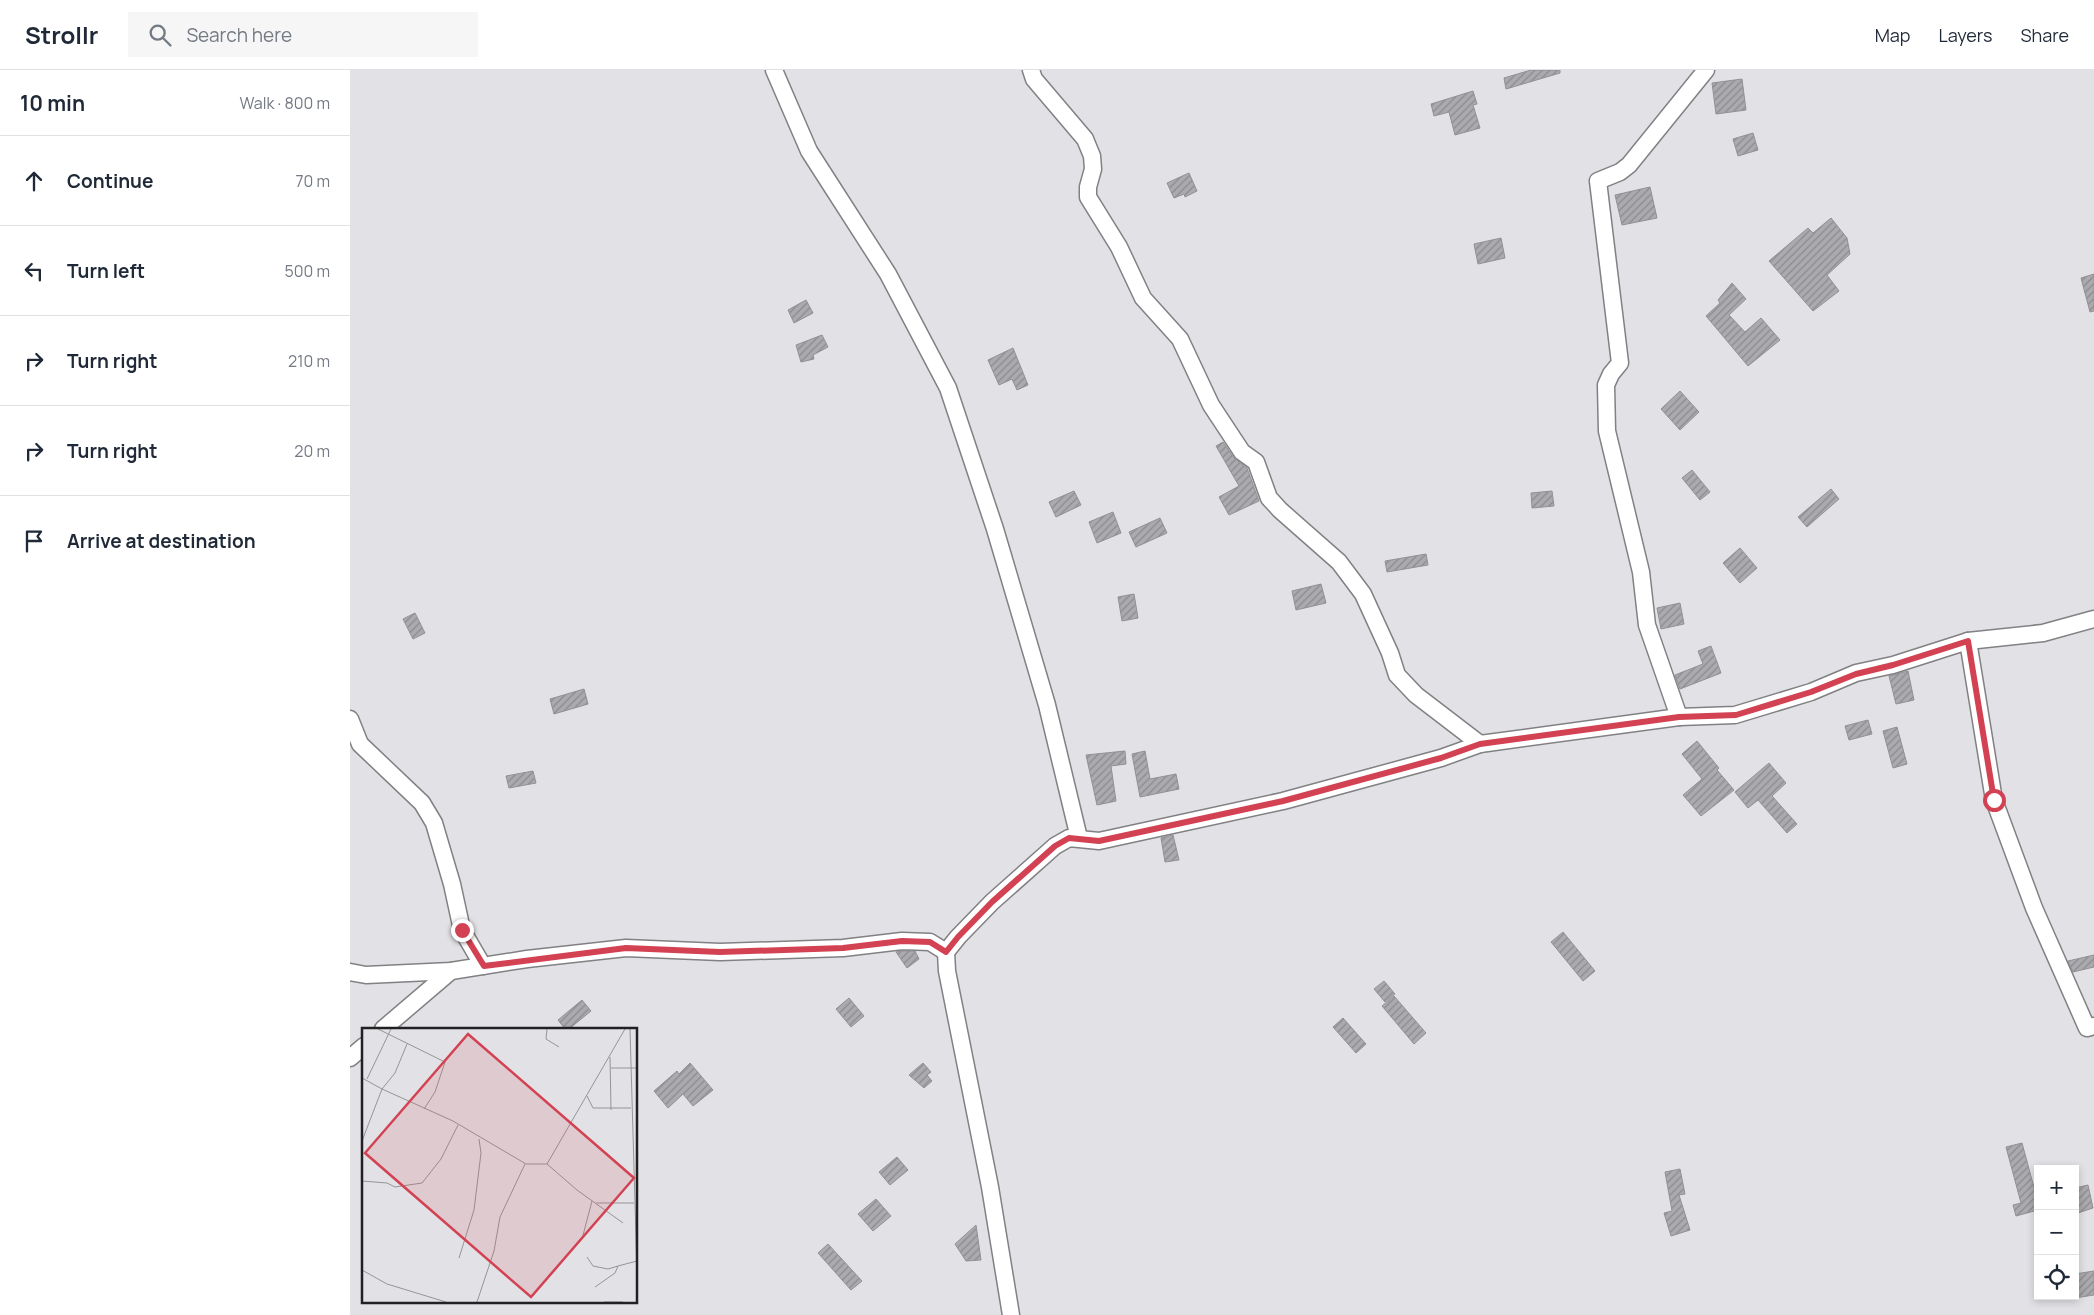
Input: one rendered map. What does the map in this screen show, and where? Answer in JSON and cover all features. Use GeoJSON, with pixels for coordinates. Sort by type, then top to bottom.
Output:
{"type":"FeatureCollection","features":[{"type":"Feature","properties":{"kind":"street"},"geometry":{"type":"LineString","coordinates":[[774,70],[809,151],[888,274],[948,388],[995,529],[1047,705],[1079,838]]}},
{"type":"Feature","properties":{"kind":"street"},"geometry":{"type":"LineString","coordinates":[[1031,70],[1034,79],[1085,139],[1092,156],[1093,169],[1088,187],[1088,197],[1119,247],[1143,298],[1180,339],[1211,404],[1242,452],[1256,462],[1269,498],[1339,562],[1363,594],[1390,654],[1397,675],[1416,695],[1480,744]]}},
{"type":"Feature","properties":{"kind":"street"},"geometry":{"type":"LineString","coordinates":[[1679,717],[1648,625],[1641,572],[1607,431],[1606,385],[1611,374],[1620,363],[1598,181],[1620,172],[1628,165],[1706,70]]}},
{"type":"Feature","properties":{"kind":"street"},"geometry":{"type":"LineString","coordinates":[[1012,1315],[990,1187],[947,971],[946,952],[992,902],[1055,846],[1069,838],[1099,841],[1283,801],[1441,758],[1480,744],[1679,717],[1736,715],[1811,692],[1856,674],[1893,665],[1968,641],[2043,633],[2094,619]]}},
{"type":"Feature","properties":{"kind":"street"},"geometry":{"type":"LineString","coordinates":[[1968,641],[1994,800],[2034,908],[2060,969],[2087,1028],[2094,1026]]}},
{"type":"Feature","properties":{"kind":"street"},"geometry":{"type":"LineString","coordinates":[[350,719],[360,744],[422,804],[434,823],[452,884],[462,930],[484,966]]}},
{"type":"Feature","properties":{"kind":"street"},"geometry":{"type":"LineString","coordinates":[[350,972],[366,975],[451,971],[626,948],[720,952],[843,948],[902,941],[930,942],[946,952]]}},
{"type":"Feature","properties":{"kind":"street"},"geometry":{"type":"LineString","coordinates":[[384,1028],[451,971]]}},
{"type":"Feature","properties":{"kind":"street"},"geometry":{"type":"LineString","coordinates":[[350,1058],[362,1048]]}},
{"type":"Feature","properties":{"kind":"building"},"geometry":{"type":"Polygon","coordinates":[[[1531,70],[1560,70],[1560,73],[1506,89],[1504,78],[1531,70]]]}},
{"type":"Feature","properties":{"kind":"building"},"geometry":{"type":"Polygon","coordinates":[[[1742,79],[1746,110],[1716,114],[1712,83],[1742,79]]]}},
{"type":"Feature","properties":{"kind":"building"},"geometry":{"type":"Polygon","coordinates":[[[1473,91],[1477,104],[1473,105],[1480,128],[1455,135],[1449,112],[1434,116],[1431,104],[1473,91]]]}},
{"type":"Feature","properties":{"kind":"building"},"geometry":{"type":"Polygon","coordinates":[[[1753,133],[1758,150],[1738,156],[1733,139],[1753,133]]]}},
{"type":"Feature","properties":{"kind":"building"},"geometry":{"type":"Polygon","coordinates":[[[1189,173],[1197,191],[1185,197],[1184,194],[1174,198],[1167,183],[1189,173]]]}},
{"type":"Feature","properties":{"kind":"building"},"geometry":{"type":"Polygon","coordinates":[[[1650,187],[1657,218],[1622,225],[1615,195],[1650,187]]]}},
{"type":"Feature","properties":{"kind":"building"},"geometry":{"type":"Polygon","coordinates":[[[1831,218],[1847,238],[1850,254],[1827,275],[1839,291],[1813,311],[1769,261],[1808,228],[1813,233],[1831,218]]]}},
{"type":"Feature","properties":{"kind":"building"},"geometry":{"type":"Polygon","coordinates":[[[1501,238],[1505,258],[1478,264],[1474,244],[1501,238]]]}},
{"type":"Feature","properties":{"kind":"building"},"geometry":{"type":"Polygon","coordinates":[[[2094,274],[2094,311],[2090,312],[2081,278],[2094,274]]]}},
{"type":"Feature","properties":{"kind":"building"},"geometry":{"type":"Polygon","coordinates":[[[1732,283],[1746,299],[1729,315],[1745,332],[1761,318],[1780,340],[1748,366],[1706,316],[1720,303],[1718,300],[1732,283]]]}},
{"type":"Feature","properties":{"kind":"building"},"geometry":{"type":"Polygon","coordinates":[[[806,300],[813,313],[794,323],[788,310],[806,300]]]}},
{"type":"Feature","properties":{"kind":"building"},"geometry":{"type":"Polygon","coordinates":[[[822,335],[828,347],[813,355],[814,359],[801,362],[796,345],[822,335]]]}},
{"type":"Feature","properties":{"kind":"building"},"geometry":{"type":"Polygon","coordinates":[[[1013,348],[1028,385],[1017,390],[1012,379],[999,385],[988,360],[1013,348]]]}},
{"type":"Feature","properties":{"kind":"building"},"geometry":{"type":"Polygon","coordinates":[[[1680,391],[1699,412],[1680,430],[1661,409],[1680,391]]]}},
{"type":"Feature","properties":{"kind":"building"},"geometry":{"type":"Polygon","coordinates":[[[1223,442],[1234,458],[1247,468],[1259,501],[1229,515],[1219,497],[1239,486],[1216,446],[1223,442]]]}},
{"type":"Feature","properties":{"kind":"building"},"geometry":{"type":"Polygon","coordinates":[[[1692,470],[1710,492],[1700,500],[1682,478],[1692,470]]]}},
{"type":"Feature","properties":{"kind":"building"},"geometry":{"type":"Polygon","coordinates":[[[1831,489],[1839,499],[1807,527],[1798,517],[1831,489]]]}},
{"type":"Feature","properties":{"kind":"building"},"geometry":{"type":"Polygon","coordinates":[[[1074,491],[1081,505],[1056,517],[1049,502],[1074,491]]]}},
{"type":"Feature","properties":{"kind":"building"},"geometry":{"type":"Polygon","coordinates":[[[1552,491],[1554,506],[1532,508],[1531,493],[1552,491]]]}},
{"type":"Feature","properties":{"kind":"building"},"geometry":{"type":"Polygon","coordinates":[[[1113,512],[1121,533],[1097,543],[1089,522],[1113,512]]]}},
{"type":"Feature","properties":{"kind":"building"},"geometry":{"type":"Polygon","coordinates":[[[1160,518],[1167,533],[1136,547],[1129,532],[1160,518]]]}},
{"type":"Feature","properties":{"kind":"building"},"geometry":{"type":"Polygon","coordinates":[[[1740,548],[1757,568],[1740,583],[1723,563],[1740,548]]]}},
{"type":"Feature","properties":{"kind":"building"},"geometry":{"type":"Polygon","coordinates":[[[1426,554],[1428,565],[1387,572],[1385,561],[1426,554]]]}},
{"type":"Feature","properties":{"kind":"building"},"geometry":{"type":"Polygon","coordinates":[[[1321,584],[1326,603],[1296,610],[1292,591],[1321,584]]]}},
{"type":"Feature","properties":{"kind":"building"},"geometry":{"type":"Polygon","coordinates":[[[1134,594],[1138,618],[1122,621],[1118,597],[1134,594]]]}},
{"type":"Feature","properties":{"kind":"building"},"geometry":{"type":"Polygon","coordinates":[[[1680,603],[1684,624],[1661,629],[1657,608],[1680,603]]]}},
{"type":"Feature","properties":{"kind":"building"},"geometry":{"type":"Polygon","coordinates":[[[415,613],[425,633],[413,639],[403,619],[415,613]]]}},
{"type":"Feature","properties":{"kind":"building"},"geometry":{"type":"Polygon","coordinates":[[[1711,646],[1721,673],[1680,689],[1675,675],[1703,664],[1698,651],[1711,646]]]}},
{"type":"Feature","properties":{"kind":"building"},"geometry":{"type":"Polygon","coordinates":[[[1908,671],[1914,700],[1896,704],[1889,676],[1908,671]]]}},
{"type":"Feature","properties":{"kind":"building"},"geometry":{"type":"Polygon","coordinates":[[[584,689],[588,704],[554,714],[550,699],[584,689]]]}},
{"type":"Feature","properties":{"kind":"building"},"geometry":{"type":"Polygon","coordinates":[[[1868,720],[1872,734],[1849,740],[1845,726],[1868,720]]]}},
{"type":"Feature","properties":{"kind":"building"},"geometry":{"type":"Polygon","coordinates":[[[1897,727],[1907,764],[1893,768],[1883,731],[1897,727]]]}},
{"type":"Feature","properties":{"kind":"building"},"geometry":{"type":"Polygon","coordinates":[[[1697,741],[1719,768],[1717,770],[1734,790],[1701,816],[1683,795],[1702,779],[1682,754],[1697,741]]]}},
{"type":"Feature","properties":{"kind":"building"},"geometry":{"type":"Polygon","coordinates":[[[1125,751],[1126,764],[1111,766],[1116,801],[1097,805],[1086,755],[1125,751]]]}},
{"type":"Feature","properties":{"kind":"building"},"geometry":{"type":"Polygon","coordinates":[[[1145,751],[1150,779],[1176,774],[1179,789],[1140,797],[1132,754],[1145,751]]]}},
{"type":"Feature","properties":{"kind":"building"},"geometry":{"type":"Polygon","coordinates":[[[1769,763],[1786,783],[1772,796],[1797,824],[1787,833],[1758,800],[1748,808],[1735,792],[1769,763]]]}},
{"type":"Feature","properties":{"kind":"building"},"geometry":{"type":"Polygon","coordinates":[[[533,771],[536,783],[509,788],[506,776],[533,771]]]}},
{"type":"Feature","properties":{"kind":"building"},"geometry":{"type":"Polygon","coordinates":[[[1173,835],[1179,860],[1165,862],[1161,838],[1173,835]]]}},
{"type":"Feature","properties":{"kind":"building"},"geometry":{"type":"Polygon","coordinates":[[[1563,932],[1595,971],[1583,981],[1551,942],[1563,932]]]}},
{"type":"Feature","properties":{"kind":"building"},"geometry":{"type":"Polygon","coordinates":[[[915,951],[919,959],[907,968],[896,952],[915,951]]]}},
{"type":"Feature","properties":{"kind":"building"},"geometry":{"type":"Polygon","coordinates":[[[2094,955],[2094,967],[2073,972],[2068,961],[2094,955]]]}},
{"type":"Feature","properties":{"kind":"building"},"geometry":{"type":"Polygon","coordinates":[[[1384,981],[1395,994],[1385,1002],[1374,989],[1384,981]]]}},
{"type":"Feature","properties":{"kind":"building"},"geometry":{"type":"Polygon","coordinates":[[[1394,996],[1426,1033],[1414,1044],[1382,1006],[1394,996]]]}},
{"type":"Feature","properties":{"kind":"building"},"geometry":{"type":"Polygon","coordinates":[[[849,998],[864,1016],[851,1027],[836,1009],[849,998]]]}},
{"type":"Feature","properties":{"kind":"building"},"geometry":{"type":"Polygon","coordinates":[[[582,1000],[591,1011],[570,1028],[564,1028],[558,1020],[582,1000]]]}},
{"type":"Feature","properties":{"kind":"building"},"geometry":{"type":"Polygon","coordinates":[[[1343,1018],[1366,1044],[1356,1053],[1333,1027],[1343,1018]]]}},
{"type":"Feature","properties":{"kind":"building"},"geometry":{"type":"Polygon","coordinates":[[[690,1063],[713,1090],[693,1106],[683,1094],[668,1108],[654,1091],[677,1071],[679,1074],[690,1063]]]}},
{"type":"Feature","properties":{"kind":"building"},"geometry":{"type":"Polygon","coordinates":[[[923,1063],[931,1072],[927,1075],[932,1081],[924,1088],[909,1075],[923,1063]]]}},
{"type":"Feature","properties":{"kind":"building"},"geometry":{"type":"Polygon","coordinates":[[[2022,1143],[2034,1187],[2034,1211],[2016,1216],[2013,1205],[2021,1203],[2006,1147],[2022,1143]]]}},
{"type":"Feature","properties":{"kind":"building"},"geometry":{"type":"Polygon","coordinates":[[[897,1157],[908,1170],[890,1185],[879,1172],[897,1157]]]}},
{"type":"Feature","properties":{"kind":"building"},"geometry":{"type":"Polygon","coordinates":[[[1680,1169],[1685,1194],[1679,1195],[1690,1230],[1671,1236],[1664,1213],[1672,1211],[1665,1172],[1680,1169]]]}},
{"type":"Feature","properties":{"kind":"building"},"geometry":{"type":"Polygon","coordinates":[[[2088,1185],[2093,1208],[2079,1213],[2079,1210],[2079,1187],[2088,1185]]]}},
{"type":"Feature","properties":{"kind":"building"},"geometry":{"type":"Polygon","coordinates":[[[876,1199],[891,1216],[873,1231],[858,1214],[876,1199]]]}},
{"type":"Feature","properties":{"kind":"building"},"geometry":{"type":"Polygon","coordinates":[[[976,1225],[981,1260],[966,1261],[955,1244],[976,1225]]]}},
{"type":"Feature","properties":{"kind":"building"},"geometry":{"type":"Polygon","coordinates":[[[828,1244],[862,1281],[851,1290],[818,1253],[828,1244]]]}},
{"type":"Feature","properties":{"kind":"building"},"geometry":{"type":"Polygon","coordinates":[[[2094,1271],[2094,1295],[2079,1297],[2079,1273],[2094,1271]]]}},
{"type":"Feature","properties":{"kind":"route"},"geometry":{"type":"LineString","coordinates":[[462,930],[484,966],[527,959],[626,948],[720,952],[843,948],[902,941],[930,942],[946,952],[992,902],[1055,846],[1069,838],[1099,841],[1283,801],[1441,758],[1480,744],[1679,717],[1736,715],[1811,692],[1835,680],[1893,665],[1968,641],[1994,800]]}}]}
